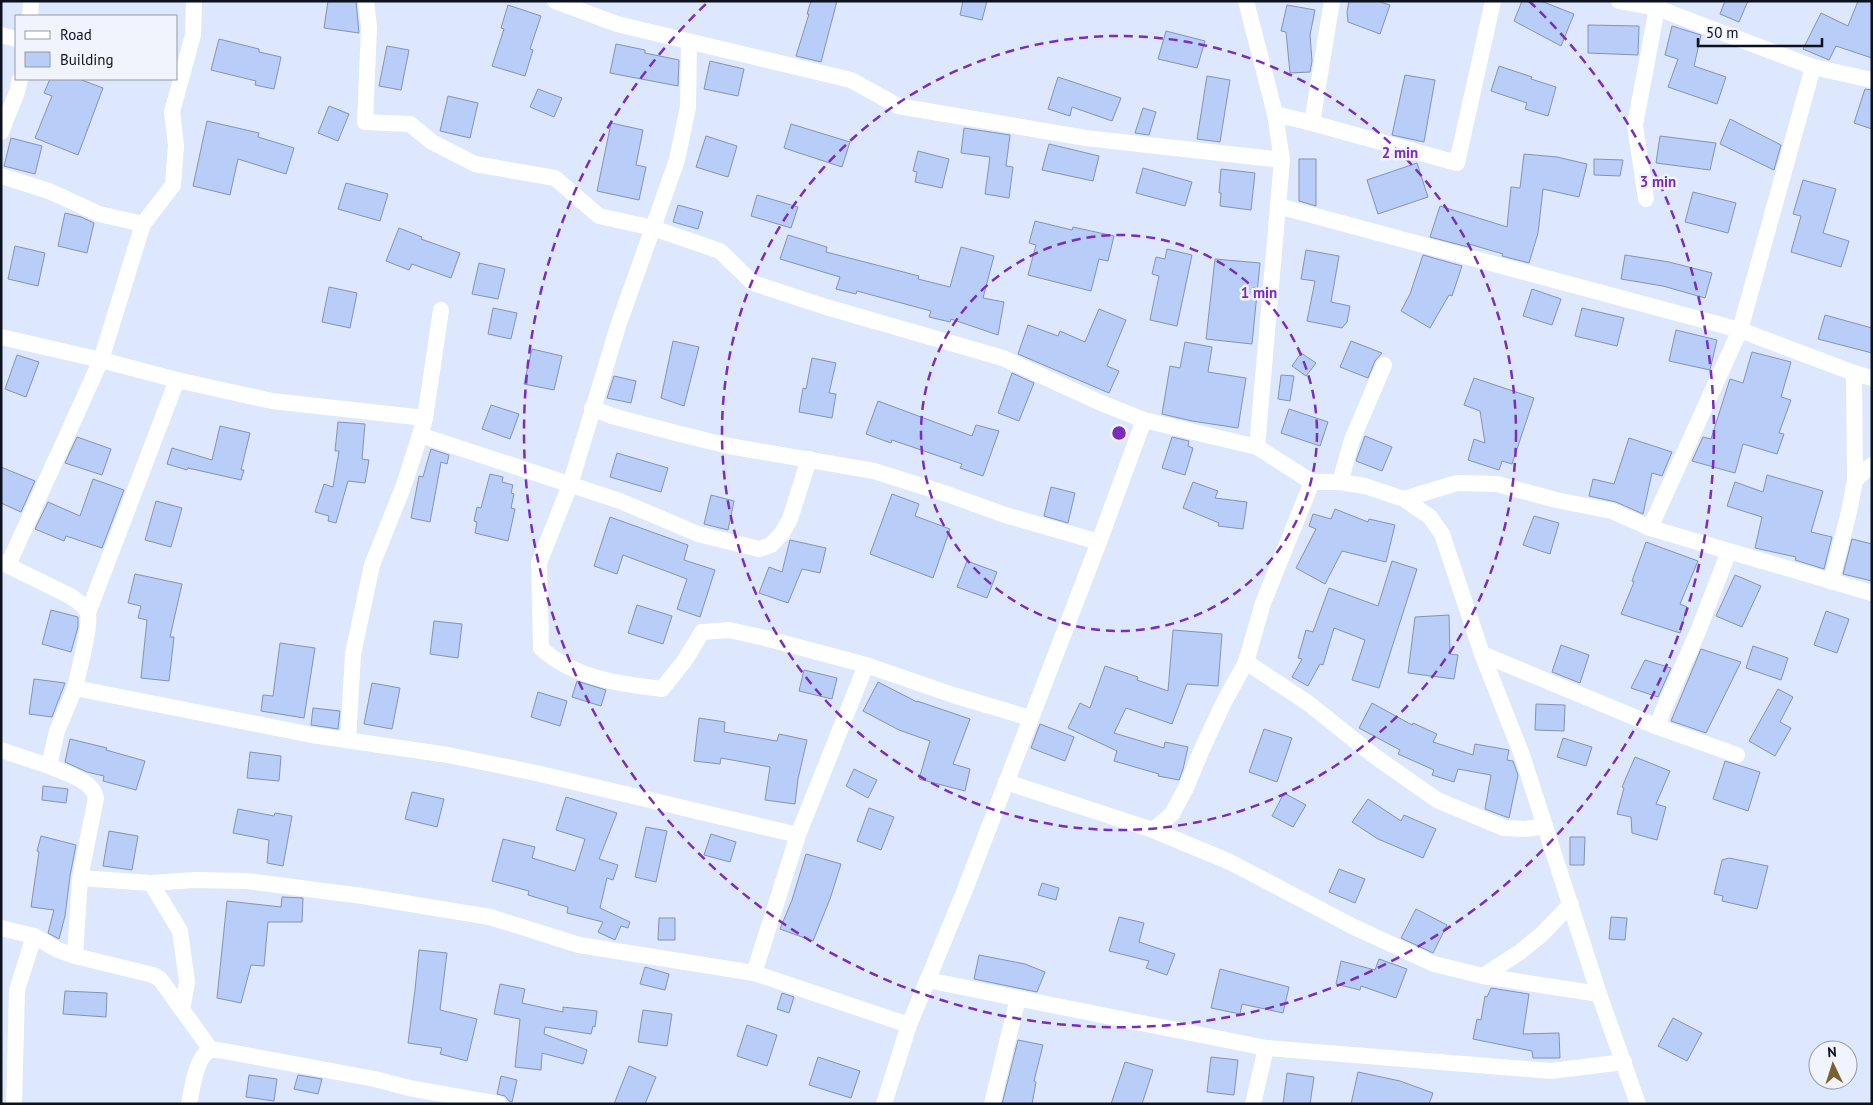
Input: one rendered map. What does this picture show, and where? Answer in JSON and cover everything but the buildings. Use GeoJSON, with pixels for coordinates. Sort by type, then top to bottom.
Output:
{"type":"FeatureCollection","features":[{"type":"Feature","properties":{"kind":"street"},"geometry":{"type":"LineString","coordinates":[[30,15],[31,1]]}},
{"type":"Feature","properties":{"kind":"street"},"geometry":{"type":"LineString","coordinates":[[88,613],[82,604],[72,598],[5,564],[101,360],[143,224],[173,185],[176,145],[172,112],[193,35],[194,1]]}},
{"type":"Feature","properties":{"kind":"street"},"geometry":{"type":"LineString","coordinates":[[366,1],[369,27],[365,122],[410,124],[432,142],[475,164],[556,178],[600,216],[653,228],[720,251],[753,283],[835,310],[1003,358],[1101,403],[1144,420],[1257,447],[1312,482],[1340,482],[1366,486],[1404,499],[1430,517],[1442,534],[1482,654],[1522,754],[1599,994],[1638,1104]]}},
{"type":"Feature","properties":{"kind":"street"},"geometry":{"type":"LineString","coordinates":[[555,1],[617,24],[851,80],[898,106],[1086,138],[1282,160]]}},
{"type":"Feature","properties":{"kind":"street"},"geometry":{"type":"LineString","coordinates":[[1246,1],[1275,114],[1282,160],[1257,447]]}},
{"type":"Feature","properties":{"kind":"street"},"geometry":{"type":"LineString","coordinates":[[1312,123],[1332,1]]}},
{"type":"Feature","properties":{"kind":"street"},"geometry":{"type":"LineString","coordinates":[[1275,114],[1457,163],[1493,1]]}},
{"type":"Feature","properties":{"kind":"street"},"geometry":{"type":"LineString","coordinates":[[1619,1],[1658,5],[1813,66],[1872,80]]}},
{"type":"Feature","properties":{"kind":"street"},"geometry":{"type":"LineString","coordinates":[[1646,199],[1635,125],[1658,5]]}},
{"type":"Feature","properties":{"kind":"street"},"geometry":{"type":"LineString","coordinates":[[1,35],[15,39]]}},
{"type":"Feature","properties":{"kind":"street"},"geometry":{"type":"LineString","coordinates":[[689,42],[688,107],[677,160],[618,326],[570,485],[539,563],[541,648],[566,667],[618,683],[662,689],[685,660],[702,632],[729,630],[866,665],[953,695],[1030,718]]}},
{"type":"Feature","properties":{"kind":"street"},"geometry":{"type":"LineString","coordinates":[[1650,528],[1740,330],[1813,66]]}},
{"type":"Feature","properties":{"kind":"street"},"geometry":{"type":"LineString","coordinates":[[1,132],[20,80]]}},
{"type":"Feature","properties":{"kind":"street"},"geometry":{"type":"LineString","coordinates":[[1,176],[49,191],[99,214],[143,224]]}},
{"type":"Feature","properties":{"kind":"street"},"geometry":{"type":"LineString","coordinates":[[1278,206],[1740,330],[1872,378]]}},
{"type":"Feature","properties":{"kind":"street"},"geometry":{"type":"LineString","coordinates":[[348,740],[353,654],[372,565],[404,485],[425,418],[441,310]]}},
{"type":"Feature","properties":{"kind":"street"},"geometry":{"type":"LineString","coordinates":[[1,337],[272,401],[425,418]]}},
{"type":"Feature","properties":{"kind":"street"},"geometry":{"type":"LineString","coordinates":[[1340,482],[1352,440],[1384,365]]}},
{"type":"Feature","properties":{"kind":"street"},"geometry":{"type":"LineString","coordinates":[[1832,582],[1855,480],[1854,373]]}},
{"type":"Feature","properties":{"kind":"street"},"geometry":{"type":"LineString","coordinates":[[49,766],[57,731],[75,688],[89,625],[88,613],[177,380]]}},
{"type":"Feature","properties":{"kind":"street"},"geometry":{"type":"LineString","coordinates":[[592,408],[612,416],[729,446],[874,471],[947,494],[1005,516],[1099,542]]}},
{"type":"Feature","properties":{"kind":"street"},"geometry":{"type":"LineString","coordinates":[[884,1104],[909,1025],[1006,782],[1144,420]]}},
{"type":"Feature","properties":{"kind":"street"},"geometry":{"type":"LineString","coordinates":[[420,435],[620,501],[698,534],[759,549],[771,545],[790,520],[810,459]]}},
{"type":"Feature","properties":{"kind":"street"},"geometry":{"type":"LineString","coordinates":[[1855,480],[1872,465]]}},
{"type":"Feature","properties":{"kind":"street"},"geometry":{"type":"LineString","coordinates":[[1153,830],[1172,814],[1186,788],[1223,704],[1246,662],[1263,603],[1312,482]]}},
{"type":"Feature","properties":{"kind":"street"},"geometry":{"type":"LineString","coordinates":[[1404,499],[1458,483],[1497,484],[1556,500],[1612,511],[1650,528],[1872,594]]}},
{"type":"Feature","properties":{"kind":"street"},"geometry":{"type":"LineString","coordinates":[[1658,727],[1662,712],[1699,629],[1729,552]]}},
{"type":"Feature","properties":{"kind":"street"},"geometry":{"type":"LineString","coordinates":[[1482,654],[1658,727],[1737,756]]}},
{"type":"Feature","properties":{"kind":"street"},"geometry":{"type":"LineString","coordinates":[[1246,662],[1308,703],[1373,755],[1437,800],[1504,828],[1545,826]]}},
{"type":"Feature","properties":{"kind":"street"},"geometry":{"type":"LineString","coordinates":[[754,973],[798,835],[866,665]]}},
{"type":"Feature","properties":{"kind":"street"},"geometry":{"type":"LineString","coordinates":[[75,688],[348,740],[448,755],[536,773],[798,835]]}},
{"type":"Feature","properties":{"kind":"street"},"geometry":{"type":"LineString","coordinates":[[1,750],[49,766],[90,785],[95,791],[96,798],[80,878],[75,956]]}},
{"type":"Feature","properties":{"kind":"street"},"geometry":{"type":"LineString","coordinates":[[1006,782],[1153,830],[1230,862],[1354,927],[1434,964],[1483,976],[1599,994]]}},
{"type":"Feature","properties":{"kind":"street"},"geometry":{"type":"LineString","coordinates":[[80,878],[151,883],[195,880],[247,881],[362,896],[490,917],[579,944],[754,973],[909,1025]]}},
{"type":"Feature","properties":{"kind":"street"},"geometry":{"type":"LineString","coordinates":[[151,883],[180,931],[187,982],[182,1010]]}},
{"type":"Feature","properties":{"kind":"street"},"geometry":{"type":"LineString","coordinates":[[1483,976],[1520,952],[1542,934],[1571,904]]}},
{"type":"Feature","properties":{"kind":"street"},"geometry":{"type":"LineString","coordinates":[[1,928],[34,936],[58,950],[75,956],[153,975],[160,979],[211,1050]]}},
{"type":"Feature","properties":{"kind":"street"},"geometry":{"type":"LineString","coordinates":[[14,1104],[17,990],[34,936]]}},
{"type":"Feature","properties":{"kind":"street"},"geometry":{"type":"LineString","coordinates":[[927,980],[1266,1048],[1551,1071],[1624,1062]]}},
{"type":"Feature","properties":{"kind":"street"},"geometry":{"type":"LineString","coordinates":[[992,1104],[1018,998]]}},
{"type":"Feature","properties":{"kind":"street"},"geometry":{"type":"LineString","coordinates":[[1253,1104],[1266,1048]]}},
{"type":"Feature","properties":{"kind":"street"},"geometry":{"type":"LineString","coordinates":[[189,1104],[199,1062],[203,1055],[211,1050],[375,1079],[409,1088],[499,1104]]}}]}
